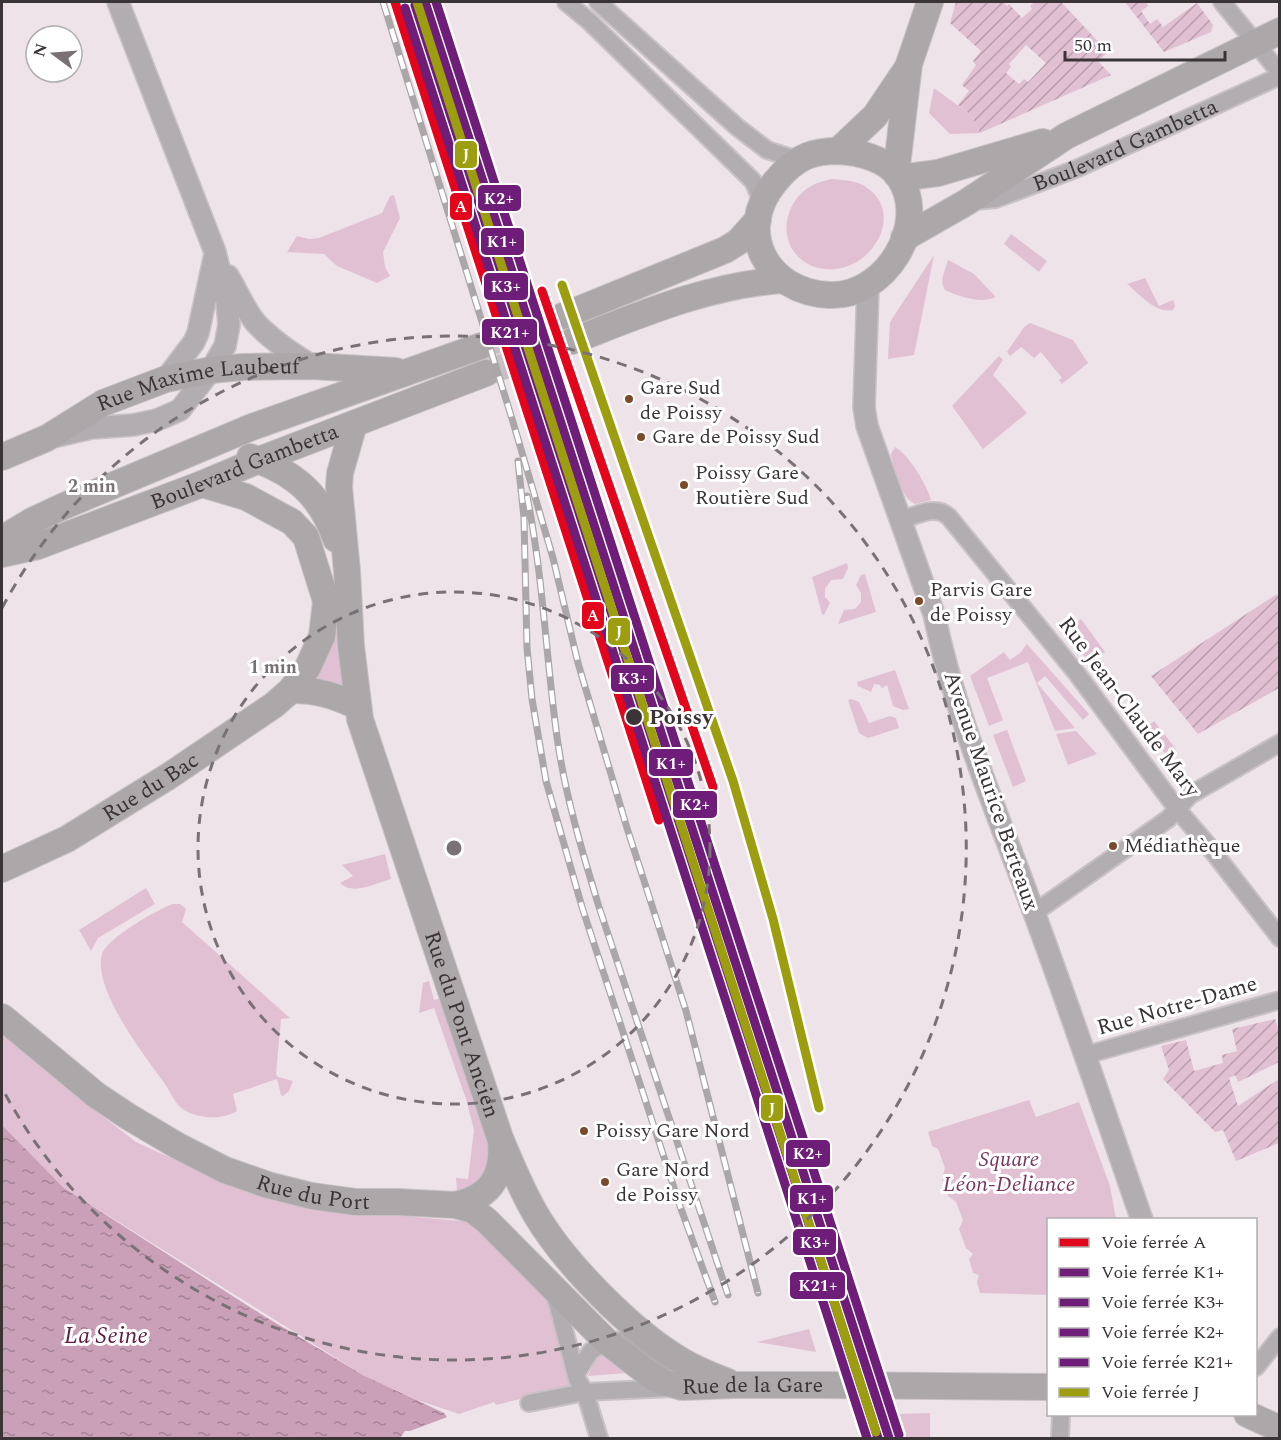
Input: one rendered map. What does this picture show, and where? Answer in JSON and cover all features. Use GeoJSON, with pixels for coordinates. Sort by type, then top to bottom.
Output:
{"type":"FeatureCollection","features":[{"type":"Feature","properties":{"kind":"main road"},"geometry":{"type":"LineString","coordinates":[[898,176],[909,64],[930,2]]}},
{"type":"Feature","properties":{"kind":"main road","name":"Boulevard Gambetta"},"geometry":{"type":"LineString","coordinates":[[904,238],[967,202],[1066,136],[1280,31]]}},
{"type":"Feature","properties":{"kind":"main road"},"geometry":{"type":"LineString","coordinates":[[838,151],[875,116],[909,64]]}},
{"type":"Feature","properties":{"kind":"main road","name":"Boulevard Gambetta"},"geometry":{"type":"LineString","coordinates":[[898,176],[938,173],[1066,136]]}},
{"type":"Feature","properties":{"kind":"main road"},"geometry":{"type":"LineString","coordinates":[[563,316],[730,247],[745,235],[761,211],[776,181],[798,160],[815,153],[838,151],[872,158],[898,176],[904,187],[908,206],[904,238],[891,266],[868,286],[847,294],[830,295],[801,290],[781,280],[772,271],[761,253],[757,232],[761,211]]}},
{"type":"Feature","properties":{"kind":"main road"},"geometry":{"type":"LineString","coordinates":[[572,341],[696,295],[729,286],[781,280]]}},
{"type":"Feature","properties":{"kind":"main road","name":"Boulevard Gambetta"},"geometry":{"type":"LineString","coordinates":[[2,539],[64,506],[252,427],[482,346]]}},
{"type":"Feature","properties":{"kind":"main road","name":"Rue Maxime Laubeuf"},"geometry":{"type":"LineString","coordinates":[[2,457],[47,438],[103,403],[166,379],[211,370],[243,367],[312,366],[408,372]]}},
{"type":"Feature","properties":{"kind":"main road","name":"Boulevard Gambetta"},"geometry":{"type":"LineString","coordinates":[[2,554],[38,546],[486,373]]}},
{"type":"Feature","properties":{"kind":"main road","name":"Rue du Pont Ancien"},"geometry":{"type":"LineString","coordinates":[[354,424],[340,472],[339,487],[348,571],[351,646],[357,706],[501,1138],[513,1170],[535,1214],[547,1232],[586,1279],[637,1330],[672,1355],[688,1377]]}},
{"type":"Feature","properties":{"kind":"main road","name":"Rue du Pont Ancien"},"geometry":{"type":"LineString","coordinates":[[213,444],[259,460],[299,481],[314,497],[328,519],[348,571]]}},
{"type":"Feature","properties":{"kind":"main road"},"geometry":{"type":"LineString","coordinates":[[202,484],[246,497],[292,522],[306,537],[326,601],[322,636],[308,667],[291,690]]}},
{"type":"Feature","properties":{"kind":"main road"},"geometry":{"type":"LineString","coordinates":[[291,690],[325,693],[357,706]]}},
{"type":"Feature","properties":{"kind":"main road","name":"Rue du Bac"},"geometry":{"type":"LineString","coordinates":[[2,869],[67,839],[101,819],[169,776],[273,705],[291,690]]}},
{"type":"Feature","properties":{"kind":"main road","name":"Rue du Port"},"geometry":{"type":"LineString","coordinates":[[2,1007],[71,1074]]}},
{"type":"Feature","properties":{"kind":"main road","name":"Rue du Port"},"geometry":{"type":"LineString","coordinates":[[2,1017],[120,1112],[225,1170],[268,1185],[312,1196],[356,1202],[455,1205],[468,1208],[479,1213],[553,1287]]}},
{"type":"Feature","properties":{"kind":"main road"},"geometry":{"type":"LineString","coordinates":[[455,1205],[482,1196],[493,1184],[500,1165],[501,1138]]}},
{"type":"Feature","properties":{"kind":"main road","name":"Rue du Pont Ancien"},"geometry":{"type":"LineString","coordinates":[[553,1287],[606,1341],[650,1376],[663,1382],[688,1377],[734,1385]]}},
{"type":"Feature","properties":{"kind":"main road","name":"Rue de la Gare"},"geometry":{"type":"LineString","coordinates":[[734,1385],[1047,1387]]}},
{"type":"Feature","properties":{"kind":"main road"},"geometry":{"type":"LineString","coordinates":[[1252,1416],[1280,1429]]}},
{"type":"Feature","properties":{"kind":"street"},"geometry":{"type":"LineString","coordinates":[[47,438],[92,428],[133,425],[157,420],[180,410],[211,370],[225,346],[229,325],[227,302],[215,252],[118,2]]}},
{"type":"Feature","properties":{"kind":"street"},"geometry":{"type":"LineString","coordinates":[[566,2],[589,21],[753,181],[761,211]]}},
{"type":"Feature","properties":{"kind":"street"},"geometry":{"type":"LineString","coordinates":[[598,2],[737,127],[767,150],[798,160]]}},
{"type":"Feature","properties":{"kind":"street"},"geometry":{"type":"LineString","coordinates":[[1222,2],[1280,75]]}},
{"type":"Feature","properties":{"kind":"street"},"geometry":{"type":"LineString","coordinates":[[589,21],[598,18],[623,26]]}},
{"type":"Feature","properties":{"kind":"street","name":"Boulevard Gambetta"},"geometry":{"type":"LineString","coordinates":[[967,202],[996,199],[1076,169],[1280,75]]}},
{"type":"Feature","properties":{"kind":"street"},"geometry":{"type":"LineString","coordinates":[[215,252],[253,319],[285,349],[312,366]]}},
{"type":"Feature","properties":{"kind":"street"},"geometry":{"type":"LineString","coordinates":[[166,379],[194,342],[198,333],[215,252]]}},
{"type":"Feature","properties":{"kind":"street","name":"Avenue Maurice Berteaux"},"geometry":{"type":"LineString","coordinates":[[868,286],[865,419],[934,614],[940,642],[978,767],[1086,1055],[1141,1218]]}},
{"type":"Feature","properties":{"kind":"street","name":"Rue Jean-Claude Mary"},"geometry":{"type":"LineString","coordinates":[[902,520],[934,510],[942,511],[950,517],[1078,675],[1177,809],[1280,938]]}},
{"type":"Feature","properties":{"kind":"street"},"geometry":{"type":"LineString","coordinates":[[1034,913],[1168,819],[1190,795],[1280,743]]}},
{"type":"Feature","properties":{"kind":"street","name":"Rue Notre-Dame"},"geometry":{"type":"LineString","coordinates":[[1086,1055],[1280,1000]]}},
{"type":"Feature","properties":{"kind":"street"},"geometry":{"type":"LineString","coordinates":[[553,1287],[577,1379],[585,1392],[599,1438]]}},
{"type":"Feature","properties":{"kind":"street"},"geometry":{"type":"LineString","coordinates":[[1257,1366],[1280,1337]]}},
{"type":"Feature","properties":{"kind":"street"},"geometry":{"type":"LineString","coordinates":[[576,1374],[591,1351],[606,1341]]}},
{"type":"Feature","properties":{"kind":"street","name":"Rue de la Gare"},"geometry":{"type":"LineString","coordinates":[[529,1403],[585,1392],[688,1377]]}},
{"type":"Feature","properties":{"kind":"street"},"geometry":{"type":"LineString","coordinates":[[1060,1438],[1061,1416]]}},
{"type":"Feature","properties":{"kind":"green space"},"geometry":{"type":"Polygon","coordinates":[[[956,2],[1003,2],[1007,6],[1009,4],[1022,18],[1032,9],[1030,6],[1035,2],[1061,2],[1108,52],[1098,61],[1111,75],[980,133],[971,115],[958,105],[969,91],[962,85],[976,65],[973,61],[981,51],[950,23],[956,2]],[[1026,45],[1009,64],[1011,67],[1006,73],[1019,84],[1024,79],[1028,82],[1046,63],[1026,45]]]}},
{"type":"Feature","properties":{"kind":"green space"},"geometry":{"type":"Polygon","coordinates":[[[1125,2],[1146,2],[1148,6],[1141,11],[1150,24],[1157,19],[1163,27],[1197,3],[1213,25],[1211,32],[1164,52],[1125,2]]]}},
{"type":"Feature","properties":{"kind":"green space"},"geometry":{"type":"Polygon","coordinates":[[[934,88],[971,115],[980,133],[950,134],[929,113],[934,88]]]}},
{"type":"Feature","properties":{"kind":"green space"},"geometry":{"type":"Polygon","coordinates":[[[831,179],[854,182],[866,187],[877,198],[883,210],[883,223],[880,236],[873,248],[862,258],[836,269],[823,269],[806,263],[794,252],[789,242],[787,220],[790,210],[803,191],[819,182],[831,179]]]}},
{"type":"Feature","properties":{"kind":"green space"},"geometry":{"type":"Polygon","coordinates":[[[394,195],[400,218],[383,252],[385,267],[390,276],[377,283],[337,266],[324,254],[287,252],[297,236],[309,239],[319,238],[382,213],[390,196],[394,195]]]}},
{"type":"Feature","properties":{"kind":"green space"},"geometry":{"type":"Polygon","coordinates":[[[1011,234],[1047,261],[1039,272],[1004,244],[1011,234]]]}},
{"type":"Feature","properties":{"kind":"green space"},"geometry":{"type":"Polygon","coordinates":[[[934,255],[914,355],[888,359],[890,322],[934,255]]]}},
{"type":"Feature","properties":{"kind":"green space"},"geometry":{"type":"Polygon","coordinates":[[[948,260],[974,274],[996,297],[977,300],[945,290],[943,279],[948,260]]]}},
{"type":"Feature","properties":{"kind":"green space"},"geometry":{"type":"Polygon","coordinates":[[[1145,278],[1159,306],[1173,300],[1175,306],[1173,310],[1154,306],[1127,284],[1145,278]]]}},
{"type":"Feature","properties":{"kind":"green space"},"geometry":{"type":"Polygon","coordinates":[[[1030,323],[1073,340],[1088,363],[1062,384],[1059,380],[1062,378],[1041,352],[1034,358],[1021,347],[1010,356],[1007,352],[1024,327],[1030,323]]]}},
{"type":"Feature","properties":{"kind":"green space"},"geometry":{"type":"Polygon","coordinates":[[[999,356],[1003,360],[993,375],[1027,413],[983,449],[952,406],[999,356]]]}},
{"type":"Feature","properties":{"kind":"green space"},"geometry":{"type":"Polygon","coordinates":[[[895,447],[917,471],[931,500],[915,504],[906,496],[892,460],[891,454],[895,447]]]}},
{"type":"Feature","properties":{"kind":"green space"},"geometry":{"type":"Polygon","coordinates":[[[847,563],[848,568],[843,579],[831,580],[825,589],[825,597],[830,603],[824,615],[812,577],[847,563]]]}},
{"type":"Feature","properties":{"kind":"green space"},"geometry":{"type":"Polygon","coordinates":[[[865,574],[876,612],[838,624],[844,610],[855,609],[861,602],[861,593],[856,585],[861,575],[865,574]]]}},
{"type":"Feature","properties":{"kind":"green space"},"geometry":{"type":"Polygon","coordinates":[[[1277,594],[1280,599],[1279,688],[1198,734],[1151,676],[1277,594]]]}},
{"type":"Feature","properties":{"kind":"green space"},"geometry":{"type":"Polygon","coordinates":[[[1081,619],[1105,652],[1091,664],[1063,632],[1081,619]]]}},
{"type":"Feature","properties":{"kind":"green space"},"geometry":{"type":"Polygon","coordinates":[[[335,634],[339,634],[342,687],[317,678],[335,634]]]}},
{"type":"Feature","properties":{"kind":"green space"},"geometry":{"type":"Polygon","coordinates":[[[1027,644],[1089,714],[1083,720],[1045,676],[1037,683],[1075,728],[1055,731],[1028,662],[987,678],[1003,720],[989,726],[970,676],[1004,652],[1010,660],[1027,644]]]}},
{"type":"Feature","properties":{"kind":"green space"},"geometry":{"type":"Polygon","coordinates":[[[895,670],[909,709],[903,710],[893,706],[887,685],[882,688],[874,684],[871,692],[858,686],[857,682],[895,670]]]}},
{"type":"Feature","properties":{"kind":"green space"},"geometry":{"type":"Polygon","coordinates":[[[848,700],[859,702],[869,723],[890,716],[896,718],[899,728],[868,738],[859,733],[848,700]]]}},
{"type":"Feature","properties":{"kind":"green space"},"geometry":{"type":"Polygon","coordinates":[[[1154,721],[1176,749],[1167,756],[1146,728],[1154,721]]]}},
{"type":"Feature","properties":{"kind":"green space"},"geometry":{"type":"Polygon","coordinates":[[[1007,730],[1026,781],[1013,787],[993,735],[1007,730]]]}},
{"type":"Feature","properties":{"kind":"green space"},"geometry":{"type":"Polygon","coordinates":[[[1076,731],[1097,754],[1068,765],[1056,734],[1076,731]]]}},
{"type":"Feature","properties":{"kind":"green space"},"geometry":{"type":"Polygon","coordinates":[[[385,854],[391,879],[358,889],[345,887],[340,883],[353,876],[342,865],[385,854]]]}},
{"type":"Feature","properties":{"kind":"green space"},"geometry":{"type":"Polygon","coordinates":[[[146,888],[155,904],[98,938],[91,951],[79,930],[146,888]]]}},
{"type":"Feature","properties":{"kind":"green space"},"geometry":{"type":"Polygon","coordinates":[[[173,904],[180,904],[186,909],[182,922],[290,1018],[281,1019],[276,1074],[278,1077],[293,1081],[289,1091],[283,1096],[277,1079],[233,1094],[237,1111],[231,1114],[211,1117],[190,1113],[176,1102],[122,1022],[105,985],[101,968],[102,954],[106,947],[123,932],[173,904]]]}},
{"type":"Feature","properties":{"kind":"green space"},"geometry":{"type":"Polygon","coordinates":[[[429,981],[434,1000],[444,997],[489,1149],[486,1176],[462,1191],[457,1190],[456,1178],[468,1179],[474,1130],[466,1099],[434,1008],[419,1013],[423,983],[429,981]]]}},
{"type":"Feature","properties":{"kind":"green space"},"geometry":{"type":"Polygon","coordinates":[[[1275,1019],[1279,1030],[1279,1062],[1238,1082],[1235,1075],[1229,1078],[1238,1106],[1279,1079],[1279,1143],[1236,1161],[1223,1130],[1215,1132],[1163,1079],[1169,1070],[1161,1046],[1186,1040],[1194,1071],[1223,1063],[1222,1055],[1237,1051],[1232,1029],[1275,1019]]]}},
{"type":"Feature","properties":{"kind":"green space"},"geometry":{"type":"Polygon","coordinates":[[[2,1023],[59,1070],[65,1087],[136,1142],[228,1184],[339,1210],[471,1222],[551,1295],[572,1382],[570,1387],[496,1405],[494,1402],[459,1414],[417,1400],[363,1375],[64,1188],[2,1125],[2,1023]]]}},
{"type":"Feature","properties":{"kind":"green space","name":"Square Léon-Deliance"},"geometry":{"type":"Polygon","coordinates":[[[1029,1100],[1036,1117],[1079,1102],[1110,1186],[1116,1218],[1047,1218],[1047,1295],[980,1293],[977,1282],[979,1275],[973,1273],[969,1259],[973,1254],[966,1248],[959,1229],[963,1220],[956,1202],[948,1196],[942,1179],[945,1168],[938,1149],[932,1146],[928,1132],[1029,1100]]]}},
{"type":"Feature","properties":{"kind":"green space"},"geometry":{"type":"Polygon","coordinates":[[[809,1329],[816,1352],[757,1342],[809,1329]]]}},
{"type":"Feature","properties":{"kind":"green space"},"geometry":{"type":"Polygon","coordinates":[[[606,1353],[628,1373],[588,1376],[597,1358],[606,1353]]]}},
{"type":"Feature","properties":{"kind":"green space"},"geometry":{"type":"Polygon","coordinates":[[[930,1413],[930,1438],[906,1438],[898,1414],[930,1413]]]}},
{"type":"Feature","properties":{"kind":"water","name":"La Seine"},"geometry":{"type":"Polygon","coordinates":[[[2,1125],[64,1188],[264,1316],[363,1375],[444,1413],[463,1438],[2,1438],[2,1125]]]}},
{"type":"Feature","properties":{"kind":"pier"},"geometry":{"type":"Polygon","coordinates":[[[450,1416],[466,1438],[400,1438],[405,1431],[450,1416]]]}},
{"type":"Feature","properties":{"kind":"tunnel"},"geometry":{"type":"LineString","coordinates":[[481,346],[563,316]]}},
{"type":"Feature","properties":{"kind":"tunnel"},"geometry":{"type":"LineString","coordinates":[[486,373],[572,341]]}},
{"type":"Feature","properties":{"kind":"railway"},"geometry":{"type":"LineString","coordinates":[[383,2],[513,422],[553,558],[578,663],[627,828],[686,1011],[758,1293]]}},
{"type":"Feature","properties":{"kind":"railway"},"geometry":{"type":"LineString","coordinates":[[518,461],[524,518],[527,648],[532,699],[546,781],[582,907],[680,1206],[715,1302]]}},
{"type":"Feature","properties":{"kind":"railway"},"geometry":{"type":"LineString","coordinates":[[527,496],[537,556],[557,737],[575,823],[599,907],[728,1295]]}},
{"type":"Feature","properties":{"kind":"rail line","name":"A"},"geometry":{"type":"LineString","coordinates":[[395,2],[659,820]]}},
{"type":"Feature","properties":{"kind":"rail line","name":"J"},"geometry":{"type":"LineString","coordinates":[[417,2],[876,1432]]}},
{"type":"Feature","properties":{"kind":"rail line","name":"K1+"},"geometry":{"type":"LineString","coordinates":[[425,2],[889,1438]]}},
{"type":"Feature","properties":{"kind":"rail line","name":"K2+"},"geometry":{"type":"LineString","coordinates":[[436,2],[899,1435]]}},
{"type":"Feature","properties":{"kind":"rail line","name":"K3+"},"geometry":{"type":"LineString","coordinates":[[415,5],[878,1438]]}},
{"type":"Feature","properties":{"kind":"rail line","name":"K21+"},"geometry":{"type":"LineString","coordinates":[[405,8],[867,1438]]}},
{"type":"Feature","properties":{"kind":"rail line","name":"J"},"geometry":{"type":"LineString","coordinates":[[562,285],[733,781],[773,919],[819,1108]]}},
{"type":"Feature","properties":{"kind":"rail line","name":"A"},"geometry":{"type":"LineString","coordinates":[[542,291],[713,787]]}},
{"type":"Feature","properties":{"kind":"place","name":"Gare Sud de Poissy"},"geometry":{"type":"Point","coordinates":[629,399]}},
{"type":"Feature","properties":{"kind":"place","name":"Gare de Poissy Sud"},"geometry":{"type":"Point","coordinates":[641,437]}},
{"type":"Feature","properties":{"kind":"place","name":"Poissy Gare Routière Sud"},"geometry":{"type":"Point","coordinates":[684,485]}},
{"type":"Feature","properties":{"kind":"place","name":"Parvis Gare de Poissy"},"geometry":{"type":"Point","coordinates":[919,601]}},
{"type":"Feature","properties":{"kind":"place","name":"Poissy"},"geometry":{"type":"Point","coordinates":[634,717]}},
{"type":"Feature","properties":{"kind":"place","name":"Médiathèque"},"geometry":{"type":"Point","coordinates":[1113,846]}},
{"type":"Feature","properties":{"kind":"place","name":"Poissy Gare Nord"},"geometry":{"type":"Point","coordinates":[584,1131]}},
{"type":"Feature","properties":{"kind":"place","name":"Gare Nord de Poissy"},"geometry":{"type":"Point","coordinates":[605,1182]}}]}
